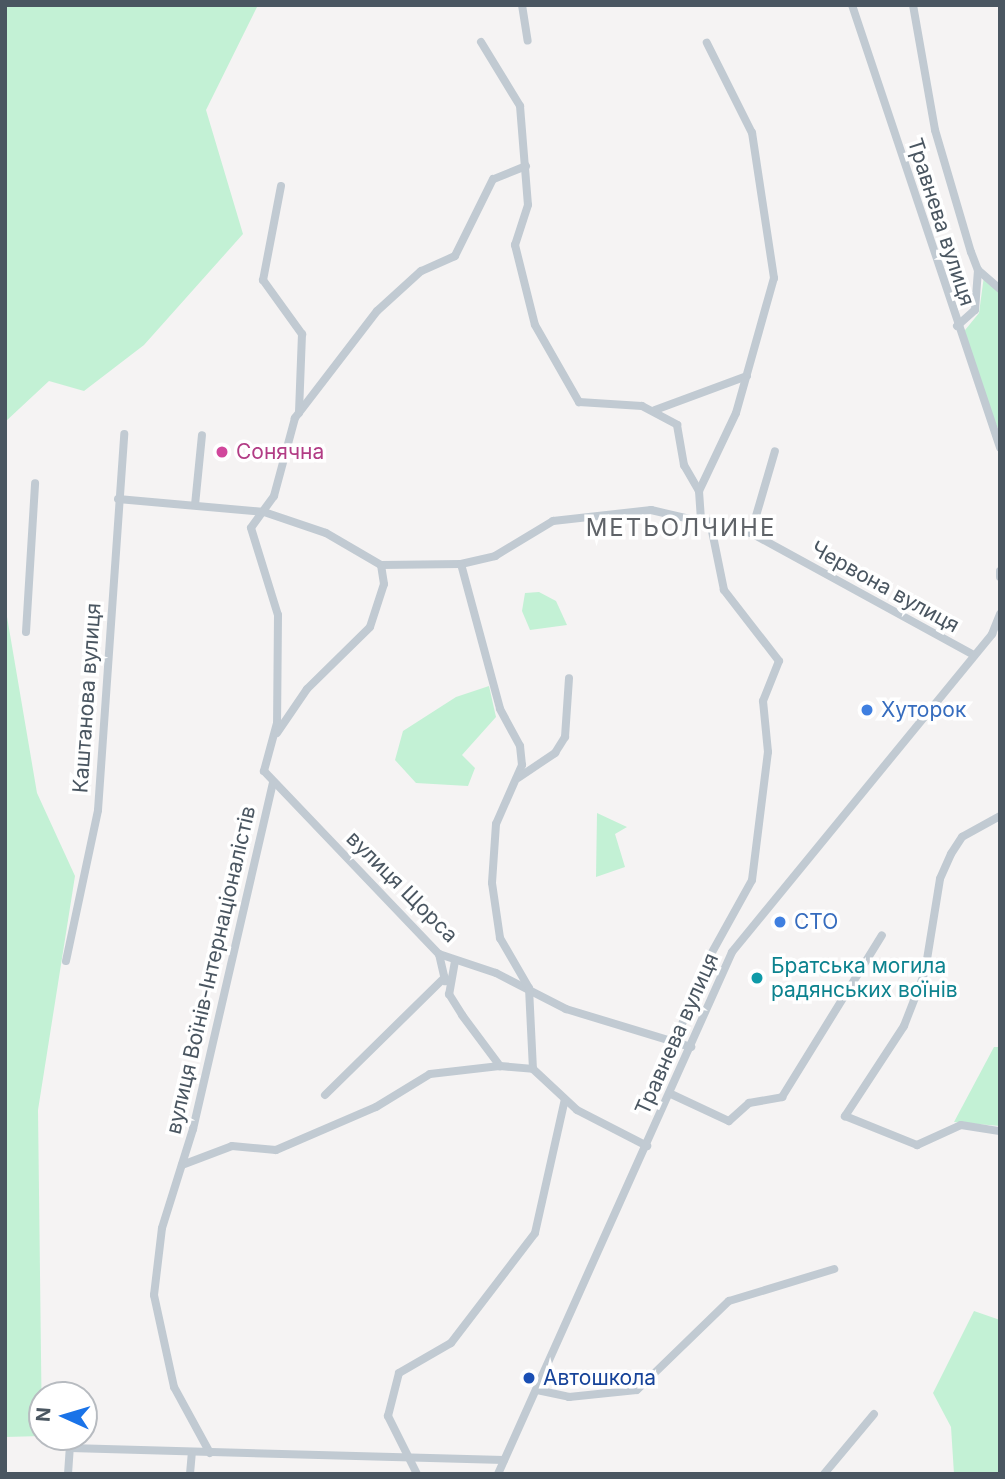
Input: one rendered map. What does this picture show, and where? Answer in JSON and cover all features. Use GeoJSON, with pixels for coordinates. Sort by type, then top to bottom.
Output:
{"type":"FeatureCollection","features":[{"type":"Feature","properties":{"kind":"street"},"geometry":{"type":"LineString","coordinates":[[522,5],[528,41]]}},
{"type":"Feature","properties":{"kind":"street","name":"Травнева вулиця"},"geometry":{"type":"LineString","coordinates":[[852,5],[957,326],[1000,448]]}},
{"type":"Feature","properties":{"kind":"street"},"geometry":{"type":"LineString","coordinates":[[913,5],[935,130],[978,270],[975,310],[957,326]]}},
{"type":"Feature","properties":{"kind":"street"},"geometry":{"type":"LineString","coordinates":[[481,43],[520,106],[528,205],[515,245],[518,272],[557,373],[587,406],[616,402],[655,410],[677,425],[684,465],[699,491],[724,590],[779,661],[763,701],[768,752],[752,880],[696,982],[676,1041]]}},
{"type":"Feature","properties":{"kind":"street"},"geometry":{"type":"LineString","coordinates":[[699,491],[747,376],[771,303],[772,253],[748,120],[707,43]]}},
{"type":"Feature","properties":{"kind":"street"},"geometry":{"type":"LineString","coordinates":[[299,413],[377,311],[421,271],[455,256],[493,179],[526,166]]}},
{"type":"Feature","properties":{"kind":"street"},"geometry":{"type":"LineString","coordinates":[[273,782],[264,771],[274,738],[278,615],[251,528],[264,512],[299,413],[302,334],[266,289],[263,273],[282,186]]}},
{"type":"Feature","properties":{"kind":"street"},"geometry":{"type":"LineString","coordinates":[[978,270],[1000,289]]}},
{"type":"Feature","properties":{"kind":"street"},"geometry":{"type":"LineString","coordinates":[[655,410],[747,376]]}},
{"type":"Feature","properties":{"kind":"street","name":"Каштанова вулиця"},"geometry":{"type":"LineString","coordinates":[[66,961],[98,810],[124,434]]}},
{"type":"Feature","properties":{"kind":"street"},"geometry":{"type":"LineString","coordinates":[[195,505],[202,435]]}},
{"type":"Feature","properties":{"kind":"street"},"geometry":{"type":"LineString","coordinates":[[751,533],[775,451]]}},
{"type":"Feature","properties":{"kind":"street"},"geometry":{"type":"LineString","coordinates":[[26,632],[35,483]]}},
{"type":"Feature","properties":{"kind":"street"},"geometry":{"type":"LineString","coordinates":[[118,499],[264,512],[326,533],[381,565],[384,584],[370,627],[307,689],[274,738]]}},
{"type":"Feature","properties":{"kind":"street","name":"Червона вулиця"},"geometry":{"type":"LineString","coordinates":[[381,565],[461,564],[495,556],[553,520],[600,512],[651,510],[751,533],[974,655]]}},
{"type":"Feature","properties":{"kind":"street"},"geometry":{"type":"LineString","coordinates":[[461,564],[500,709],[520,746],[518,778],[496,824],[492,883],[500,939],[529,988],[533,1069]]}},
{"type":"Feature","properties":{"kind":"street"},"geometry":{"type":"LineString","coordinates":[[1000,571],[1000,577]]}},
{"type":"Feature","properties":{"kind":"street","name":"Травнева вулиця"},"geometry":{"type":"LineString","coordinates":[[498,1474],[671,1094],[732,952],[974,655],[996,632],[1000,614]]}},
{"type":"Feature","properties":{"kind":"street"},"geometry":{"type":"LineString","coordinates":[[518,778],[555,753],[565,737],[569,678]]}},
{"type":"Feature","properties":{"kind":"street","name":"вулиця Щорса"},"geometry":{"type":"LineString","coordinates":[[273,782],[439,954],[529,988],[566,1009],[676,1041],[691,1048]]}},
{"type":"Feature","properties":{"kind":"street","name":"вулиця Воїнів-Інтернаціоналістів"},"geometry":{"type":"LineString","coordinates":[[210,1452],[174,1387],[154,1307],[162,1228],[182,1165],[273,782]]}},
{"type":"Feature","properties":{"kind":"street"},"geometry":{"type":"LineString","coordinates":[[1000,816],[962,837],[951,854],[940,879],[925,972],[904,1026],[845,1116],[917,1145],[961,1125],[1000,1131]]}},
{"type":"Feature","properties":{"kind":"street"},"geometry":{"type":"LineString","coordinates":[[671,1094],[729,1121],[749,1103],[782,1097],[882,934]]}},
{"type":"Feature","properties":{"kind":"street"},"geometry":{"type":"LineString","coordinates":[[439,954],[449,994],[500,1066]]}},
{"type":"Feature","properties":{"kind":"street"},"geometry":{"type":"LineString","coordinates":[[449,994],[455,961]]}},
{"type":"Feature","properties":{"kind":"street"},"geometry":{"type":"LineString","coordinates":[[325,1095],[445,977]]}},
{"type":"Feature","properties":{"kind":"street"},"geometry":{"type":"LineString","coordinates":[[182,1165],[232,1146],[276,1150],[376,1107],[430,1073],[500,1066],[533,1069],[565,1099],[647,1146]]}},
{"type":"Feature","properties":{"kind":"street"},"geometry":{"type":"LineString","coordinates":[[417,1474],[388,1416],[399,1373],[451,1343],[535,1233],[565,1099]]}},
{"type":"Feature","properties":{"kind":"street"},"geometry":{"type":"LineString","coordinates":[[537,1390],[569,1397],[637,1390],[729,1301],[834,1269]]}},
{"type":"Feature","properties":{"kind":"street"},"geometry":{"type":"LineString","coordinates":[[824,1474],[874,1414]]}},
{"type":"Feature","properties":{"kind":"street"},"geometry":{"type":"LineString","coordinates":[[68,1474],[70,1448],[504,1460]]}},
{"type":"Feature","properties":{"kind":"street"},"geometry":{"type":"LineString","coordinates":[[190,1474],[192,1453]]}},
{"type":"Feature","properties":{"kind":"green space"},"geometry":{"type":"Polygon","coordinates":[[[5,5],[258,5],[206,110],[243,234],[144,345],[84,391],[49,381],[5,422],[5,5]]]}},
{"type":"Feature","properties":{"kind":"green space"},"geometry":{"type":"Polygon","coordinates":[[[984,276],[1000,294],[1000,434],[961,335],[979,313],[984,276]]]}},
{"type":"Feature","properties":{"kind":"green space"},"geometry":{"type":"Polygon","coordinates":[[[539,592],[556,601],[567,625],[530,630],[522,611],[525,593],[539,592]]]}},
{"type":"Feature","properties":{"kind":"green space"},"geometry":{"type":"Polygon","coordinates":[[[5,605],[37,793],[75,876],[38,1110],[41,1381],[28,1381],[28,1436],[5,1437],[5,605]]]}},
{"type":"Feature","properties":{"kind":"green space"},"geometry":{"type":"Polygon","coordinates":[[[489,686],[496,717],[462,755],[475,768],[468,786],[416,783],[395,760],[403,731],[456,697],[489,686]]]}},
{"type":"Feature","properties":{"kind":"green space"},"geometry":{"type":"Polygon","coordinates":[[[597,813],[627,827],[615,834],[625,867],[596,877],[597,813]]]}},
{"type":"Feature","properties":{"kind":"green space"},"geometry":{"type":"Polygon","coordinates":[[[994,1047],[1000,1047],[1000,1126],[954,1122],[994,1047]]]}},
{"type":"Feature","properties":{"kind":"green space"},"geometry":{"type":"Polygon","coordinates":[[[974,1311],[1000,1320],[1000,1474],[954,1474],[951,1427],[933,1393],[974,1311]]]}},
{"type":"Feature","properties":{"kind":"place","name":"Сонячна"},"geometry":{"type":"Point","coordinates":[222,452]}},
{"type":"Feature","properties":{"kind":"place","name":"Хуторок"},"geometry":{"type":"Point","coordinates":[867,710]}},
{"type":"Feature","properties":{"kind":"place","name":"СТО"},"geometry":{"type":"Point","coordinates":[780,922]}},
{"type":"Feature","properties":{"kind":"place","name":"Братська могила радянських воїнів"},"geometry":{"type":"Point","coordinates":[757,978]}},
{"type":"Feature","properties":{"kind":"place","name":"Автошкола"},"geometry":{"type":"Point","coordinates":[529,1378]}},
{"type":"Feature","properties":{"kind":"district","name":"МЕТЬОЛЧИНЕ"},"geometry":{"type":"Point","coordinates":[681,528]}}]}
